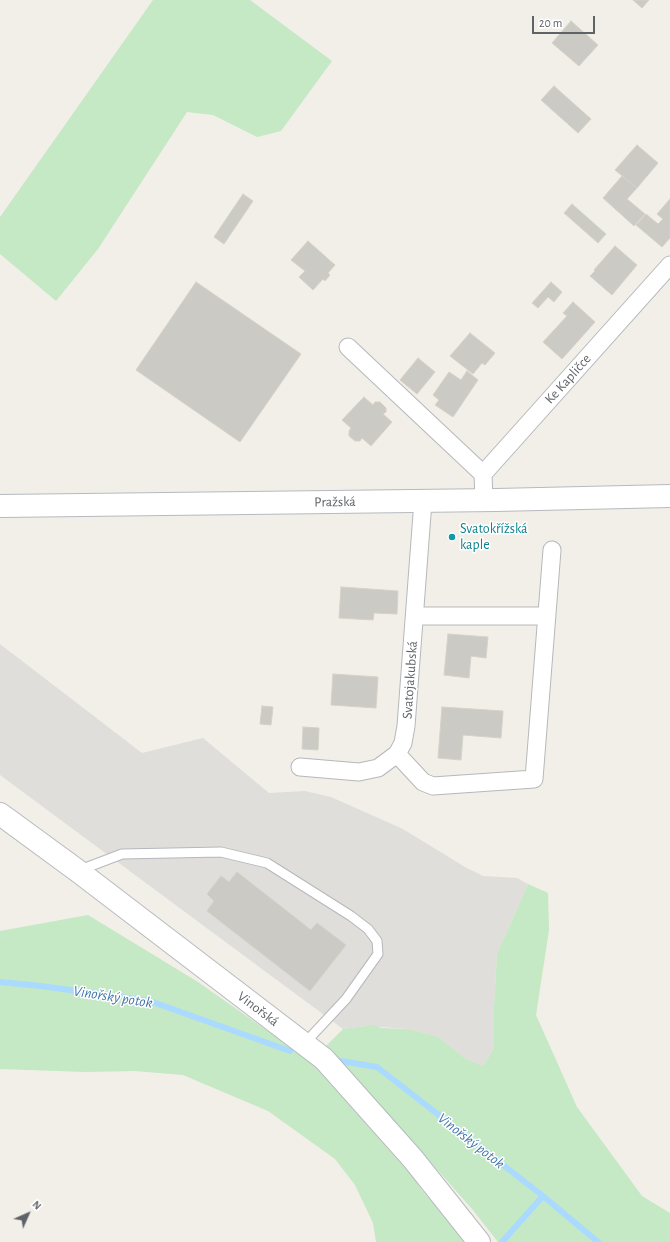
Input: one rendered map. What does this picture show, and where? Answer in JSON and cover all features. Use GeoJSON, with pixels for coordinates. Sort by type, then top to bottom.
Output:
{"type":"FeatureCollection","features":[{"type":"Feature","properties":{"kind":"main road","name":"Pražská"},"geometry":{"type":"LineString","coordinates":[[0,506],[423,501],[670,496]]}},
{"type":"Feature","properties":{"kind":"main road","name":"Vinořská"},"geometry":{"type":"LineString","coordinates":[[0,814],[78,871],[324,1059],[413,1159],[479,1242]]}},
{"type":"Feature","properties":{"kind":"street","name":"Ke Kapličce"},"geometry":{"type":"LineString","coordinates":[[484,474],[670,265]]}},
{"type":"Feature","properties":{"kind":"street"},"geometry":{"type":"LineString","coordinates":[[348,347],[484,474],[484,500]]}},
{"type":"Feature","properties":{"kind":"street","name":"Svatojakubská"},"geometry":{"type":"LineString","coordinates":[[397,754],[403,743],[406,726],[423,501]]}},
{"type":"Feature","properties":{"kind":"street"},"geometry":{"type":"LineString","coordinates":[[300,767],[359,772],[378,768],[397,754],[423,782],[433,786],[534,779],[552,550]]}},
{"type":"Feature","properties":{"kind":"street"},"geometry":{"type":"LineString","coordinates":[[415,616],[547,616]]}},
{"type":"Feature","properties":{"kind":"lane"},"geometry":{"type":"LineString","coordinates":[[78,871],[122,854],[221,852],[267,863],[368,928],[377,940],[378,954],[346,999],[304,1044]]}},
{"type":"Feature","properties":{"kind":"shaded area"},"geometry":{"type":"Polygon","coordinates":[[[0,644],[142,753],[203,738],[269,793],[305,791],[331,797],[403,829],[465,867],[483,876],[517,878],[528,884],[497,954],[494,1006],[494,1048],[483,1066],[466,1059],[437,1037],[408,1029],[367,1026],[343,1029],[0,775],[0,644]]]}},
{"type":"Feature","properties":{"kind":"green space"},"geometry":{"type":"Polygon","coordinates":[[[153,0],[250,0],[332,61],[281,131],[257,137],[213,115],[187,112],[98,249],[56,301],[0,254],[0,217],[153,0]]]}},
{"type":"Feature","properties":{"kind":"green space"},"geometry":{"type":"Polygon","coordinates":[[[528,884],[548,893],[549,930],[536,1015],[577,1107],[642,1196],[670,1213],[670,1242],[498,1242],[472,1209],[412,1141],[325,1047],[343,1029],[374,1025],[381,1028],[408,1029],[438,1037],[466,1059],[483,1066],[494,1048],[494,1006],[497,954],[528,884]]]}},
{"type":"Feature","properties":{"kind":"green space"},"geometry":{"type":"Polygon","coordinates":[[[88,915],[198,982],[309,1060],[412,1176],[424,1193],[448,1219],[466,1242],[376,1242],[373,1223],[355,1185],[335,1159],[268,1111],[183,1075],[135,1071],[86,1072],[0,1069],[0,931],[88,915]]]}},
{"type":"Feature","properties":{"kind":"building"},"geometry":{"type":"Polygon","coordinates":[[[633,0],[649,0],[642,8],[633,0]]]}},
{"type":"Feature","properties":{"kind":"building"},"geometry":{"type":"Polygon","coordinates":[[[571,21],[598,45],[579,66],[552,43],[571,21]]]}},
{"type":"Feature","properties":{"kind":"building"},"geometry":{"type":"Polygon","coordinates":[[[554,86],[591,119],[578,133],[541,100],[554,86]]]}},
{"type":"Feature","properties":{"kind":"building"},"geometry":{"type":"Polygon","coordinates":[[[637,145],[658,163],[637,188],[615,170],[637,145]]]}},
{"type":"Feature","properties":{"kind":"building"},"geometry":{"type":"Polygon","coordinates":[[[622,176],[637,188],[627,199],[645,214],[634,226],[603,198],[622,176]]]}},
{"type":"Feature","properties":{"kind":"building"},"geometry":{"type":"Polygon","coordinates":[[[243,194],[253,201],[224,244],[214,237],[243,194]]]}},
{"type":"Feature","properties":{"kind":"building"},"geometry":{"type":"Polygon","coordinates":[[[670,199],[670,238],[662,247],[636,225],[646,214],[658,224],[663,219],[657,214],[670,199]]]}},
{"type":"Feature","properties":{"kind":"building"},"geometry":{"type":"Polygon","coordinates":[[[572,204],[606,234],[598,243],[564,213],[572,204]]]}},
{"type":"Feature","properties":{"kind":"building"},"geometry":{"type":"Polygon","coordinates":[[[308,241],[335,265],[328,273],[330,275],[325,281],[323,279],[313,290],[299,277],[305,271],[291,260],[308,241]]]}},
{"type":"Feature","properties":{"kind":"building"},"geometry":{"type":"Polygon","coordinates":[[[615,246],[637,265],[612,295],[590,276],[615,246]]]}},
{"type":"Feature","properties":{"kind":"building"},"geometry":{"type":"Polygon","coordinates":[[[196,282],[301,354],[240,442],[136,370],[196,282]]]}},
{"type":"Feature","properties":{"kind":"building"},"geometry":{"type":"Polygon","coordinates":[[[551,282],[562,292],[554,302],[548,297],[538,308],[532,303],[551,282]]]}},
{"type":"Feature","properties":{"kind":"building"},"geometry":{"type":"Polygon","coordinates":[[[573,302],[595,322],[562,359],[543,342],[567,316],[563,313],[573,302]]]}},
{"type":"Feature","properties":{"kind":"building"},"geometry":{"type":"Polygon","coordinates":[[[470,333],[495,353],[485,365],[482,363],[473,374],[450,356],[470,333]]]}},
{"type":"Feature","properties":{"kind":"building"},"geometry":{"type":"Polygon","coordinates":[[[418,358],[435,372],[417,394],[400,380],[418,358]]]}},
{"type":"Feature","properties":{"kind":"building"},"geometry":{"type":"Polygon","coordinates":[[[467,371],[478,380],[453,417],[435,405],[439,400],[433,395],[449,372],[461,380],[467,371]]]}},
{"type":"Feature","properties":{"kind":"building"},"geometry":{"type":"Polygon","coordinates":[[[364,397],[373,405],[375,402],[380,402],[386,408],[386,412],[383,414],[392,422],[371,446],[362,438],[360,441],[355,441],[349,436],[349,431],[351,428],[342,420],[364,397]]]}},
{"type":"Feature","properties":{"kind":"building"},"geometry":{"type":"Polygon","coordinates":[[[341,587],[398,591],[397,614],[374,613],[373,620],[339,618],[341,587]]]}},
{"type":"Feature","properties":{"kind":"building"},"geometry":{"type":"Polygon","coordinates":[[[448,634],[488,637],[486,658],[471,656],[469,678],[444,675],[448,634]]]}},
{"type":"Feature","properties":{"kind":"building"},"geometry":{"type":"Polygon","coordinates":[[[333,674],[378,677],[376,708],[331,705],[333,674]]]}},
{"type":"Feature","properties":{"kind":"building"},"geometry":{"type":"Polygon","coordinates":[[[262,706],[273,707],[271,725],[260,724],[262,706]]]}},
{"type":"Feature","properties":{"kind":"building"},"geometry":{"type":"Polygon","coordinates":[[[442,707],[503,711],[501,738],[463,735],[461,760],[438,758],[442,707]]]}},
{"type":"Feature","properties":{"kind":"building"},"geometry":{"type":"Polygon","coordinates":[[[303,727],[319,728],[318,750],[302,749],[303,727]]]}},
{"type":"Feature","properties":{"kind":"building"},"geometry":{"type":"Polygon","coordinates":[[[237,872],[311,930],[317,923],[346,945],[310,991],[207,911],[214,901],[207,894],[221,876],[229,882],[237,872]]]}},
{"type":"Feature","properties":{"kind":"waterway","name":"Vinořský potok"},"geometry":{"type":"LineString","coordinates":[[0,982],[150,1001],[290,1051]]}},
{"type":"Feature","properties":{"kind":"waterway","name":"Vinořský potok"},"geometry":{"type":"LineString","coordinates":[[335,1060],[377,1067],[543,1196],[598,1242]]}},
{"type":"Feature","properties":{"kind":"waterway"},"geometry":{"type":"LineString","coordinates":[[502,1242],[543,1196]]}},
{"type":"Feature","properties":{"kind":"place","name":"Svatokřížská kaple"},"geometry":{"type":"Point","coordinates":[452,537]}}]}
